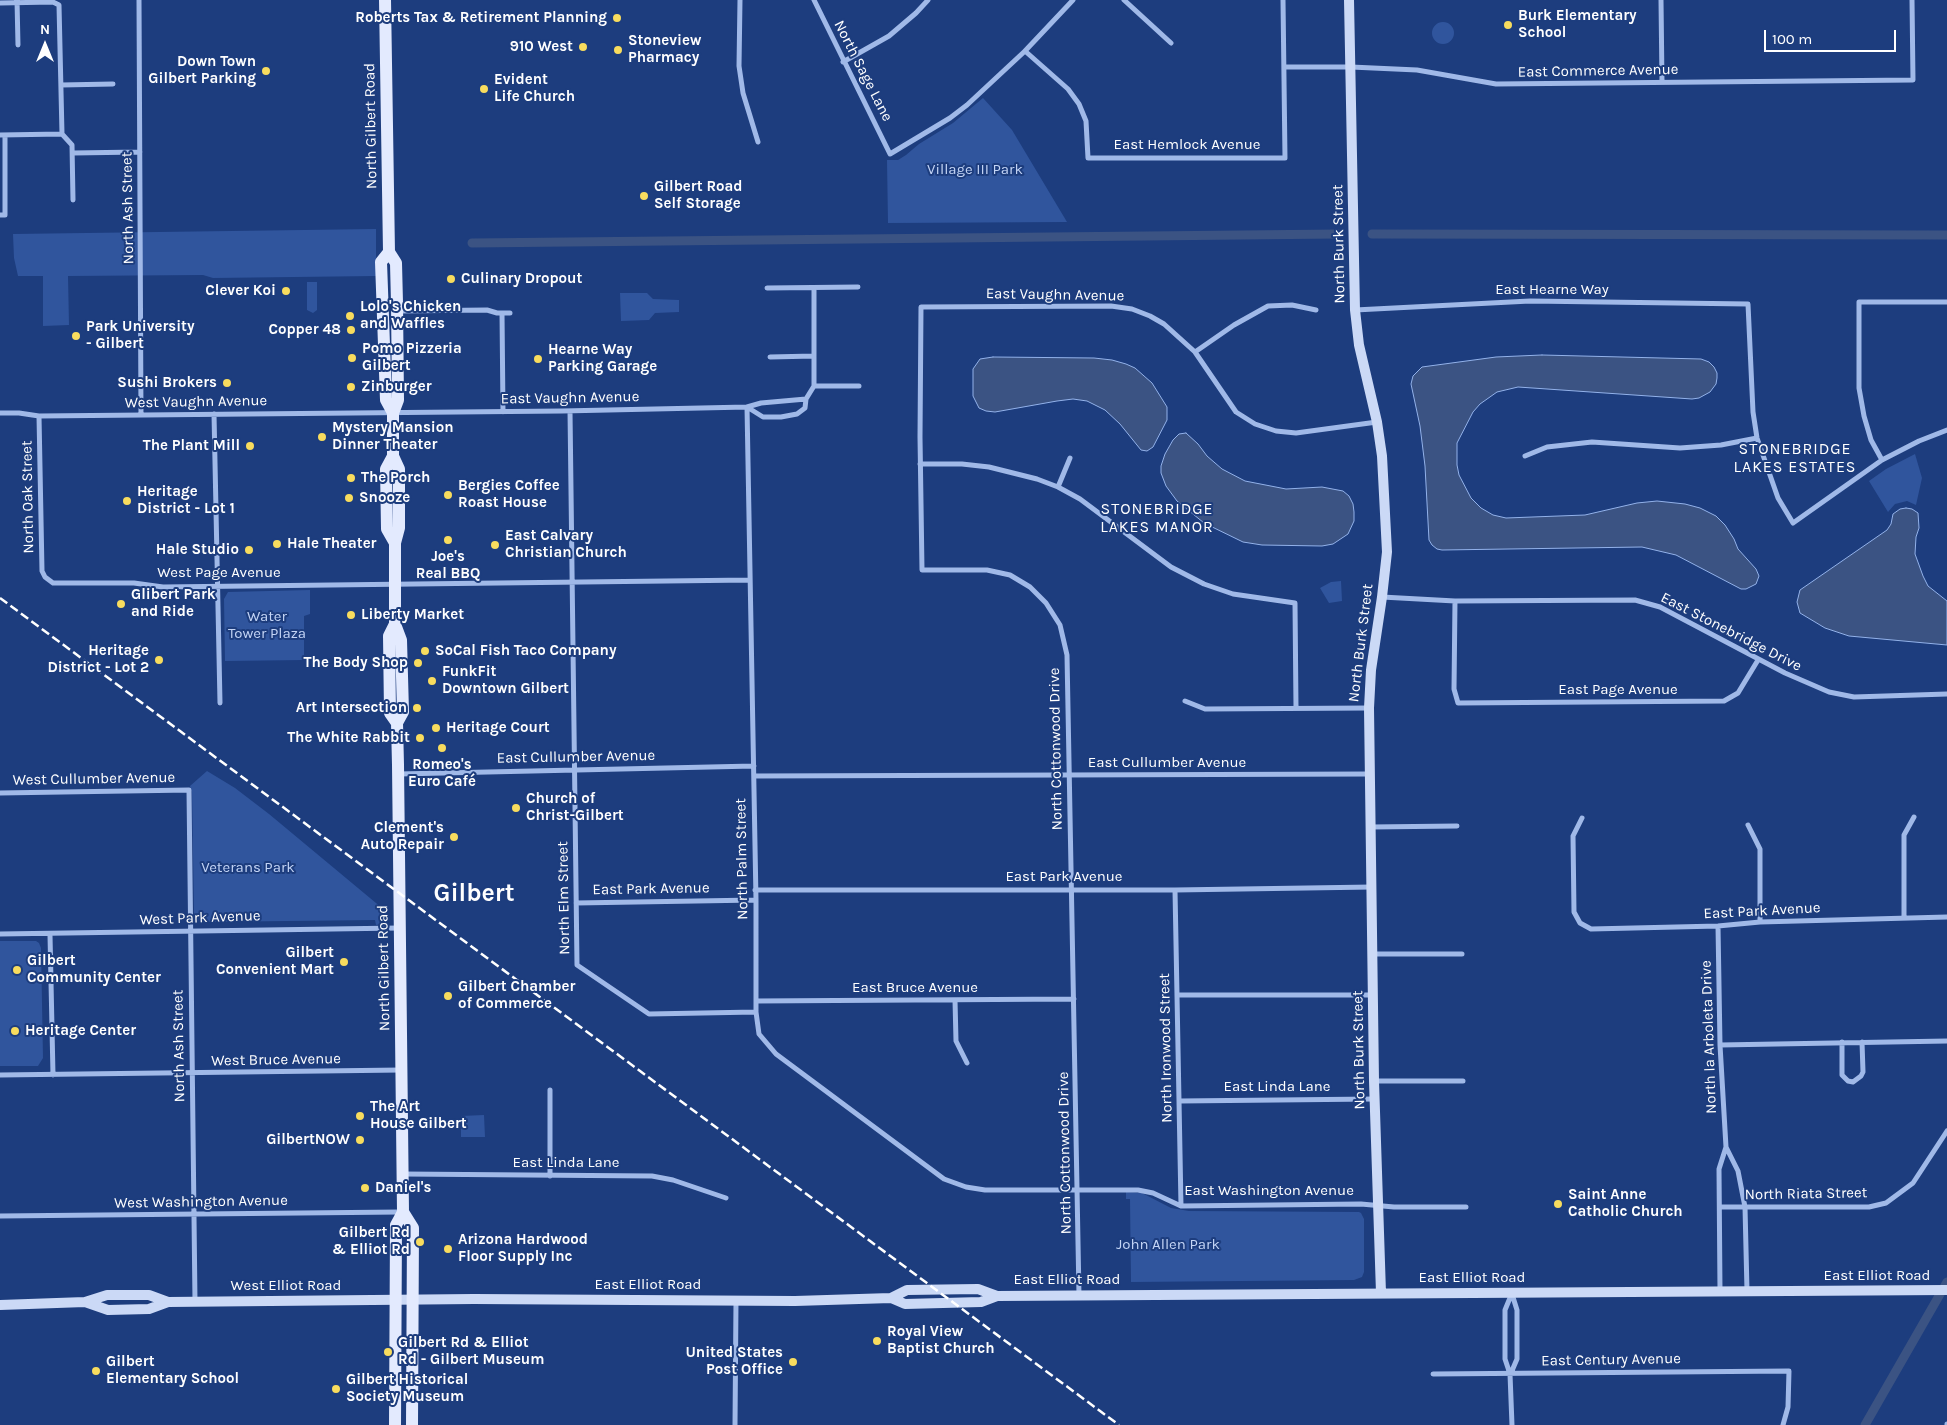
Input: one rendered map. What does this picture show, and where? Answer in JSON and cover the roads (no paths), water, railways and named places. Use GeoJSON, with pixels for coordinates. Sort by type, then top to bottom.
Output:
{"type":"FeatureCollection","features":[{"type":"Feature","properties":{"kind":"main road","name":"North Gilbert Road"},"geometry":{"type":"LineString","coordinates":[[385,0],[389,252],[396,263],[398,400],[393,413],[393,456],[386,469],[387,529],[394,543],[395,624],[389,636],[390,713],[397,724],[402,1070],[403,1212],[396,1225],[405,1300]]}},
{"type":"Feature","properties":{"kind":"main road","name":"North Burk Street"},"geometry":{"type":"LineString","coordinates":[[1350,0],[1355,310],[1359,345],[1377,422],[1384,479],[1387,552],[1371,670],[1369,708],[1374,1082],[1381,1293]]}},
{"type":"Feature","properties":{"kind":"main road","name":"North Gilbert Road"},"geometry":{"type":"LineString","coordinates":[[389,252],[382,262],[386,400],[393,413]]}},
{"type":"Feature","properties":{"kind":"main road","name":"East Elliot Road"},"geometry":{"type":"LineString","coordinates":[[405,1300],[736,1301],[891,1298],[905,1304],[980,1302],[997,1296],[1947,1290]]}},
{"type":"Feature","properties":{"kind":"main road","name":"West Elliot Road"},"geometry":{"type":"LineString","coordinates":[[0,1304],[85,1302],[108,1310],[149,1309],[168,1302],[405,1300]]}},
{"type":"Feature","properties":{"kind":"main road"},"geometry":{"type":"LineString","coordinates":[[396,1425],[405,1300]]}},
{"type":"Feature","properties":{"kind":"main road"},"geometry":{"type":"LineString","coordinates":[[405,1300],[412,1425]]}},
{"type":"Feature","properties":{"kind":"street","name":"North Ash Street"},"geometry":{"type":"LineString","coordinates":[[139,0],[141,415]]}},
{"type":"Feature","properties":{"kind":"street"},"geometry":{"type":"LineString","coordinates":[[740,0],[739,66],[743,93],[758,142]]}},
{"type":"Feature","properties":{"kind":"street","name":"North Sage Lane"},"geometry":{"type":"LineString","coordinates":[[814,0],[890,154],[950,118],[967,105],[1025,51]]}},
{"type":"Feature","properties":{"kind":"street"},"geometry":{"type":"LineString","coordinates":[[844,62],[889,36],[928,0]]}},
{"type":"Feature","properties":{"kind":"street"},"geometry":{"type":"LineString","coordinates":[[1025,51],[1072,0]]}},
{"type":"Feature","properties":{"kind":"street"},"geometry":{"type":"LineString","coordinates":[[1124,0],[1171,43]]}},
{"type":"Feature","properties":{"kind":"street"},"geometry":{"type":"LineString","coordinates":[[1283,0],[1284,67]]}},
{"type":"Feature","properties":{"kind":"street"},"geometry":{"type":"LineString","coordinates":[[1661,0],[1662,82]]}},
{"type":"Feature","properties":{"kind":"street","name":"East Commerce Avenue"},"geometry":{"type":"LineString","coordinates":[[1284,67],[1351,67],[1417,70],[1496,84],[1913,80],[1912,0]]}},
{"type":"Feature","properties":{"kind":"street"},"geometry":{"type":"LineString","coordinates":[[0,3],[17,1],[52,2],[59,5],[62,134],[72,145],[73,200]]}},
{"type":"Feature","properties":{"kind":"street"},"geometry":{"type":"LineString","coordinates":[[17,1],[18,44]]}},
{"type":"Feature","properties":{"kind":"street","name":"East Hemlock Avenue"},"geometry":{"type":"LineString","coordinates":[[1025,51],[1068,89],[1079,104],[1086,121],[1088,158],[1286,158],[1284,67]]}},
{"type":"Feature","properties":{"kind":"street"},"geometry":{"type":"LineString","coordinates":[[60,85],[113,84]]}},
{"type":"Feature","properties":{"kind":"street"},"geometry":{"type":"LineString","coordinates":[[3,215],[2,135],[62,134]]}},
{"type":"Feature","properties":{"kind":"street"},"geometry":{"type":"LineString","coordinates":[[73,153],[140,152]]}},
{"type":"Feature","properties":{"kind":"street"},"geometry":{"type":"LineString","coordinates":[[767,288],[858,287]]}},
{"type":"Feature","properties":{"kind":"street"},"geometry":{"type":"LineString","coordinates":[[747,407],[763,417],[781,417],[797,414],[805,408],[806,400],[814,386],[814,288]]}},
{"type":"Feature","properties":{"kind":"street","name":"East Hearne Way"},"geometry":{"type":"LineString","coordinates":[[1355,310],[1530,301],[1748,304],[1752,412],[1757,438]]}},
{"type":"Feature","properties":{"kind":"street"},"geometry":{"type":"LineString","coordinates":[[1882,460],[1868,432],[1859,388],[1858,302],[1947,302]]}},
{"type":"Feature","properties":{"kind":"street"},"geometry":{"type":"LineString","coordinates":[[1195,352],[1234,325],[1268,306],[1292,305],[1316,310]]}},
{"type":"Feature","properties":{"kind":"street","name":"East Vaughn Avenue"},"geometry":{"type":"LineString","coordinates":[[921,307],[1111,306],[1132,309],[1164,324],[1195,352],[1236,412],[1255,424],[1276,431],[1296,432],[1377,422]]}},
{"type":"Feature","properties":{"kind":"street","name":"North Cottonwood Drive"},"geometry":{"type":"LineString","coordinates":[[921,307],[920,464],[922,570],[987,570],[1010,575],[1035,592],[1046,603],[1060,625],[1067,655],[1079,1295]]}},
{"type":"Feature","properties":{"kind":"street"},"geometry":{"type":"LineString","coordinates":[[397,311],[487,310],[510,313]]}},
{"type":"Feature","properties":{"kind":"street"},"geometry":{"type":"LineString","coordinates":[[502,313],[503,412]]}},
{"type":"Feature","properties":{"kind":"street"},"geometry":{"type":"LineString","coordinates":[[770,357],[814,356]]}},
{"type":"Feature","properties":{"kind":"street"},"geometry":{"type":"LineString","coordinates":[[814,386],[859,386]]}},
{"type":"Feature","properties":{"kind":"street","name":"East Vaughn Avenue"},"geometry":{"type":"LineString","coordinates":[[393,413],[747,407],[806,400]]}},
{"type":"Feature","properties":{"kind":"street","name":"North Palm Street"},"geometry":{"type":"LineString","coordinates":[[747,407],[756,900],[756,1012],[760,1034],[776,1054],[944,1179],[966,1187],[984,1190]]}},
{"type":"Feature","properties":{"kind":"street","name":"North Elm Street"},"geometry":{"type":"LineString","coordinates":[[570,411],[577,965],[648,1014],[756,1012]]}},
{"type":"Feature","properties":{"kind":"street","name":"West Vaughn Avenue"},"geometry":{"type":"LineString","coordinates":[[0,413],[40,416],[393,413]]}},
{"type":"Feature","properties":{"kind":"street"},"geometry":{"type":"LineString","coordinates":[[214,414],[220,703]]}},
{"type":"Feature","properties":{"kind":"street","name":"North Oak Street"},"geometry":{"type":"LineString","coordinates":[[40,416],[42,571],[44,577]]}},
{"type":"Feature","properties":{"kind":"street"},"geometry":{"type":"LineString","coordinates":[[1525,456],[1548,447],[1592,442],[1680,448],[1721,445],[1757,438],[1778,498],[1793,524],[1882,460],[1919,441],[1947,430]]}},
{"type":"Feature","properties":{"kind":"street"},"geometry":{"type":"LineString","coordinates":[[1058,487],[1070,458]]}},
{"type":"Feature","properties":{"kind":"street"},"geometry":{"type":"LineString","coordinates":[[920,464],[962,464],[989,467],[1015,472],[1058,487],[1080,499],[1171,567],[1204,584],[1233,594],[1295,602],[1296,708]]}},
{"type":"Feature","properties":{"kind":"street","name":"West Page Avenue"},"geometry":{"type":"LineString","coordinates":[[44,577],[53,583],[134,583],[163,587],[395,584]]}},
{"type":"Feature","properties":{"kind":"street"},"geometry":{"type":"LineString","coordinates":[[395,584],[750,580]]}},
{"type":"Feature","properties":{"kind":"street","name":"East Stonebridge Drive"},"geometry":{"type":"LineString","coordinates":[[1382,597],[1454,601],[1635,600],[1660,607],[1758,660],[1829,692],[1854,697],[1947,694]]}},
{"type":"Feature","properties":{"kind":"street","name":"East Page Avenue"},"geometry":{"type":"LineString","coordinates":[[1454,601],[1454,689],[1458,703],[1724,701],[1738,693],[1758,660]]}},
{"type":"Feature","properties":{"kind":"street"},"geometry":{"type":"LineString","coordinates":[[1186,701],[1205,709],[1369,708]]}},
{"type":"Feature","properties":{"kind":"street","name":"East Cullumber Avenue"},"geometry":{"type":"LineString","coordinates":[[398,774],[754,766]]}},
{"type":"Feature","properties":{"kind":"street","name":"East Cullumber Avenue"},"geometry":{"type":"LineString","coordinates":[[754,776],[1370,774]]}},
{"type":"Feature","properties":{"kind":"street","name":"North Ash Street"},"geometry":{"type":"LineString","coordinates":[[189,790],[194,1302]]}},
{"type":"Feature","properties":{"kind":"street","name":"West Cullumber Avenue"},"geometry":{"type":"LineString","coordinates":[[0,793],[189,790]]}},
{"type":"Feature","properties":{"kind":"street"},"geometry":{"type":"LineString","coordinates":[[1904,917],[1904,835],[1914,817]]}},
{"type":"Feature","properties":{"kind":"street","name":"East Park Avenue"},"geometry":{"type":"LineString","coordinates":[[1582,818],[1573,836],[1574,912],[1580,923],[1591,929],[1947,917]]}},
{"type":"Feature","properties":{"kind":"street"},"geometry":{"type":"LineString","coordinates":[[1748,825],[1760,849],[1760,922]]}},
{"type":"Feature","properties":{"kind":"street"},"geometry":{"type":"LineString","coordinates":[[1371,828],[1458,826]]}},
{"type":"Feature","properties":{"kind":"street","name":"East Park Avenue"},"geometry":{"type":"LineString","coordinates":[[755,890],[1175,890],[1372,887]]}},
{"type":"Feature","properties":{"kind":"street","name":"North Ironwood Street"},"geometry":{"type":"LineString","coordinates":[[1175,890],[1181,1206]]}},
{"type":"Feature","properties":{"kind":"street","name":"East Park Avenue"},"geometry":{"type":"LineString","coordinates":[[576,903],[756,900]]}},
{"type":"Feature","properties":{"kind":"street","name":"North la Arboleta Drive"},"geometry":{"type":"LineString","coordinates":[[1718,926],[1720,1045],[1726,1147],[1719,1169],[1720,1290]]}},
{"type":"Feature","properties":{"kind":"street","name":"West Park Avenue"},"geometry":{"type":"LineString","coordinates":[[0,934],[400,928]]}},
{"type":"Feature","properties":{"kind":"street"},"geometry":{"type":"LineString","coordinates":[[50,934],[53,1076]]}},
{"type":"Feature","properties":{"kind":"street"},"geometry":{"type":"LineString","coordinates":[[1372,954],[1462,954]]}},
{"type":"Feature","properties":{"kind":"street"},"geometry":{"type":"LineString","coordinates":[[1177,995],[1373,995]]}},
{"type":"Feature","properties":{"kind":"street","name":"East Bruce Avenue"},"geometry":{"type":"LineString","coordinates":[[756,1001],[1074,999]]}},
{"type":"Feature","properties":{"kind":"street"},"geometry":{"type":"LineString","coordinates":[[955,1000],[956,1041],[967,1063]]}},
{"type":"Feature","properties":{"kind":"street"},"geometry":{"type":"LineString","coordinates":[[1720,1045],[1947,1041]]}},
{"type":"Feature","properties":{"kind":"street"},"geometry":{"type":"LineString","coordinates":[[1842,1042],[1842,1076],[1848,1081],[1853,1082],[1862,1076],[1863,1072],[1862,1042]]}},
{"type":"Feature","properties":{"kind":"street","name":"West Bruce Avenue"},"geometry":{"type":"LineString","coordinates":[[0,1075],[53,1076],[402,1070]]}},
{"type":"Feature","properties":{"kind":"street"},"geometry":{"type":"LineString","coordinates":[[1374,1082],[1463,1081]]}},
{"type":"Feature","properties":{"kind":"street"},"geometry":{"type":"LineString","coordinates":[[550,1090],[550,1176]]}},
{"type":"Feature","properties":{"kind":"street","name":"East Linda Lane"},"geometry":{"type":"LineString","coordinates":[[1180,1101],[1375,1099]]}},
{"type":"Feature","properties":{"kind":"street","name":"North Riata Street"},"geometry":{"type":"LineString","coordinates":[[1720,1207],[1869,1206],[1886,1203],[1913,1183],[1947,1131]]}},
{"type":"Feature","properties":{"kind":"street","name":"North la Arboleta Drive"},"geometry":{"type":"LineString","coordinates":[[1726,1147],[1738,1171],[1746,1207],[1747,1291]]}},
{"type":"Feature","properties":{"kind":"street","name":"East Linda Lane"},"geometry":{"type":"LineString","coordinates":[[403,1174],[664,1177],[726,1198]]}},
{"type":"Feature","properties":{"kind":"street","name":"East Washington Avenue"},"geometry":{"type":"LineString","coordinates":[[984,1190],[1138,1190],[1153,1193],[1181,1206],[1361,1204],[1378,1206],[1466,1207]]}},
{"type":"Feature","properties":{"kind":"street","name":"West Washington Avenue"},"geometry":{"type":"LineString","coordinates":[[0,1216],[403,1212]]}},
{"type":"Feature","properties":{"kind":"street"},"geometry":{"type":"LineString","coordinates":[[1510,1374],[1517,1359],[1517,1310],[1512,1293]]}},
{"type":"Feature","properties":{"kind":"street"},"geometry":{"type":"LineString","coordinates":[[1512,1293],[1505,1310],[1505,1360],[1510,1374],[1512,1425]]}},
{"type":"Feature","properties":{"kind":"street"},"geometry":{"type":"LineString","coordinates":[[735,1425],[736,1301]]}},
{"type":"Feature","properties":{"kind":"street","name":"East Century Avenue"},"geometry":{"type":"LineString","coordinates":[[1433,1374],[1789,1371],[1788,1407],[1783,1425]]}},
{"type":"Feature","properties":{"kind":"waterway"},"geometry":{"type":"LineString","coordinates":[[472,243],[1338,234]]}},
{"type":"Feature","properties":{"kind":"waterway"},"geometry":{"type":"LineString","coordinates":[[1372,234],[1947,235]]}},
{"type":"Feature","properties":{"kind":"waterway"},"geometry":{"type":"LineString","coordinates":[[1865,1425],[1947,1282]]}},
{"type":"Feature","properties":{"kind":"railway"},"geometry":{"type":"LineString","coordinates":[[0,598],[1119,1425]]}},
{"type":"Feature","properties":{"kind":"place","name":"Roberts Tax & Retirement Planning"},"geometry":{"type":"Point","coordinates":[617,18]}},
{"type":"Feature","properties":{"kind":"place","name":"Burk Elementary School"},"geometry":{"type":"Point","coordinates":[1508,25]}},
{"type":"Feature","properties":{"kind":"place","name":"910 West"},"geometry":{"type":"Point","coordinates":[583,47]}},
{"type":"Feature","properties":{"kind":"place","name":"Stoneview Pharmacy"},"geometry":{"type":"Point","coordinates":[618,50]}},
{"type":"Feature","properties":{"kind":"place","name":"Down Town Gilbert Parking"},"geometry":{"type":"Point","coordinates":[266,71]}},
{"type":"Feature","properties":{"kind":"place","name":"Evident Life Church"},"geometry":{"type":"Point","coordinates":[484,89]}},
{"type":"Feature","properties":{"kind":"place","name":"Gilbert Road Self Storage"},"geometry":{"type":"Point","coordinates":[644,196]}},
{"type":"Feature","properties":{"kind":"place","name":"Culinary Dropout"},"geometry":{"type":"Point","coordinates":[451,279]}},
{"type":"Feature","properties":{"kind":"place","name":"Clever Koi"},"geometry":{"type":"Point","coordinates":[286,291]}},
{"type":"Feature","properties":{"kind":"place","name":"Lolo's Chicken and Waffles"},"geometry":{"type":"Point","coordinates":[350,316]}},
{"type":"Feature","properties":{"kind":"place","name":"Copper 48"},"geometry":{"type":"Point","coordinates":[351,330]}},
{"type":"Feature","properties":{"kind":"place","name":"Park University - Gilbert"},"geometry":{"type":"Point","coordinates":[76,336]}},
{"type":"Feature","properties":{"kind":"place","name":"Pomo Pizzeria Gilbert"},"geometry":{"type":"Point","coordinates":[352,358]}},
{"type":"Feature","properties":{"kind":"place","name":"Hearne Way Parking Garage"},"geometry":{"type":"Point","coordinates":[538,359]}},
{"type":"Feature","properties":{"kind":"place","name":"Sushi Brokers"},"geometry":{"type":"Point","coordinates":[227,383]}},
{"type":"Feature","properties":{"kind":"place","name":"Zinburger"},"geometry":{"type":"Point","coordinates":[351,387]}},
{"type":"Feature","properties":{"kind":"place","name":"Mystery Mansion Dinner Theater"},"geometry":{"type":"Point","coordinates":[322,437]}},
{"type":"Feature","properties":{"kind":"place","name":"The Plant Mill"},"geometry":{"type":"Point","coordinates":[250,446]}},
{"type":"Feature","properties":{"kind":"place","name":"The Porch"},"geometry":{"type":"Point","coordinates":[351,478]}},
{"type":"Feature","properties":{"kind":"place","name":"Bergies Coffee Roast House"},"geometry":{"type":"Point","coordinates":[448,495]}},
{"type":"Feature","properties":{"kind":"place","name":"Snooze"},"geometry":{"type":"Point","coordinates":[349,498]}},
{"type":"Feature","properties":{"kind":"place","name":"Heritage District - Lot 1"},"geometry":{"type":"Point","coordinates":[127,501]}},
{"type":"Feature","properties":{"kind":"place","name":"Joe's Real BBQ"},"geometry":{"type":"Point","coordinates":[448,540]}},
{"type":"Feature","properties":{"kind":"place","name":"Hale Theater"},"geometry":{"type":"Point","coordinates":[277,544]}},
{"type":"Feature","properties":{"kind":"place","name":"East Calvary Christian Church"},"geometry":{"type":"Point","coordinates":[495,545]}},
{"type":"Feature","properties":{"kind":"place","name":"Hale Studio"},"geometry":{"type":"Point","coordinates":[249,550]}},
{"type":"Feature","properties":{"kind":"place","name":"Glibert Park and Ride"},"geometry":{"type":"Point","coordinates":[121,604]}},
{"type":"Feature","properties":{"kind":"place","name":"Liberty Market"},"geometry":{"type":"Point","coordinates":[351,615]}},
{"type":"Feature","properties":{"kind":"place","name":"SoCal Fish Taco Company"},"geometry":{"type":"Point","coordinates":[425,651]}},
{"type":"Feature","properties":{"kind":"place","name":"Heritage District - Lot 2"},"geometry":{"type":"Point","coordinates":[159,660]}},
{"type":"Feature","properties":{"kind":"place","name":"The Body Shop"},"geometry":{"type":"Point","coordinates":[418,663]}},
{"type":"Feature","properties":{"kind":"place","name":"FunkFit Downtown Gilbert"},"geometry":{"type":"Point","coordinates":[432,681]}},
{"type":"Feature","properties":{"kind":"place","name":"Art Intersection"},"geometry":{"type":"Point","coordinates":[417,708]}},
{"type":"Feature","properties":{"kind":"place","name":"Heritage Court"},"geometry":{"type":"Point","coordinates":[436,728]}},
{"type":"Feature","properties":{"kind":"place","name":"The White Rabbit"},"geometry":{"type":"Point","coordinates":[420,738]}},
{"type":"Feature","properties":{"kind":"place","name":"Romeo's Euro Café"},"geometry":{"type":"Point","coordinates":[442,748]}},
{"type":"Feature","properties":{"kind":"place","name":"Church of Christ-Gilbert"},"geometry":{"type":"Point","coordinates":[516,808]}},
{"type":"Feature","properties":{"kind":"place","name":"Clement's Auto Repair"},"geometry":{"type":"Point","coordinates":[454,837]}},
{"type":"Feature","properties":{"kind":"place","name":"Gilbert Convenient Mart"},"geometry":{"type":"Point","coordinates":[344,962]}},
{"type":"Feature","properties":{"kind":"place","name":"Gilbert Community Center"},"geometry":{"type":"Point","coordinates":[17,970]}},
{"type":"Feature","properties":{"kind":"place","name":"Gilbert Chamber of Commerce"},"geometry":{"type":"Point","coordinates":[448,996]}},
{"type":"Feature","properties":{"kind":"place","name":"Heritage Center"},"geometry":{"type":"Point","coordinates":[15,1031]}},
{"type":"Feature","properties":{"kind":"place","name":"The Art House Gilbert"},"geometry":{"type":"Point","coordinates":[360,1116]}},
{"type":"Feature","properties":{"kind":"place","name":"GilbertNOW"},"geometry":{"type":"Point","coordinates":[360,1140]}},
{"type":"Feature","properties":{"kind":"place","name":"Daniel's"},"geometry":{"type":"Point","coordinates":[365,1188]}},
{"type":"Feature","properties":{"kind":"place","name":"Saint Anne Catholic Church"},"geometry":{"type":"Point","coordinates":[1558,1204]}},
{"type":"Feature","properties":{"kind":"place","name":"Gilbert Rd & Elliot Rd"},"geometry":{"type":"Point","coordinates":[420,1242]}},
{"type":"Feature","properties":{"kind":"place","name":"Arizona Hardwood Floor Supply Inc"},"geometry":{"type":"Point","coordinates":[448,1249]}},
{"type":"Feature","properties":{"kind":"place","name":"Royal View Baptist Church"},"geometry":{"type":"Point","coordinates":[877,1341]}},
{"type":"Feature","properties":{"kind":"place","name":"Gilbert Rd & Elliot Rd - Gilbert Museum"},"geometry":{"type":"Point","coordinates":[388,1352]}},
{"type":"Feature","properties":{"kind":"place","name":"United States Post Office"},"geometry":{"type":"Point","coordinates":[793,1362]}},
{"type":"Feature","properties":{"kind":"place","name":"Gilbert Elementary School"},"geometry":{"type":"Point","coordinates":[96,1371]}},
{"type":"Feature","properties":{"kind":"place","name":"Gilbert Historical Society Museum"},"geometry":{"type":"Point","coordinates":[336,1389]}},
{"type":"Feature","properties":{"kind":"district","name":"STONEBRIDGE LAKES ESTATES"},"geometry":{"type":"Point","coordinates":[1795,458]}},
{"type":"Feature","properties":{"kind":"district","name":"STONEBRIDGE LAKES MANOR"},"geometry":{"type":"Point","coordinates":[1157,518]}},
{"type":"Feature","properties":{"kind":"district","name":"Gilbert"},"geometry":{"type":"Point","coordinates":[474,894]}},
{"type":"Feature","properties":{"kind":"park label","name":"Village III Park"},"geometry":{"type":"Point","coordinates":[975,170]}},
{"type":"Feature","properties":{"kind":"park label","name":"Water Tower Plaza"},"geometry":{"type":"Point","coordinates":[267,626]}},
{"type":"Feature","properties":{"kind":"park label","name":"Veterans Park"},"geometry":{"type":"Point","coordinates":[248,868]}},
{"type":"Feature","properties":{"kind":"park label","name":"John Allen Park"},"geometry":{"type":"Point","coordinates":[1168,1245]}}]}
